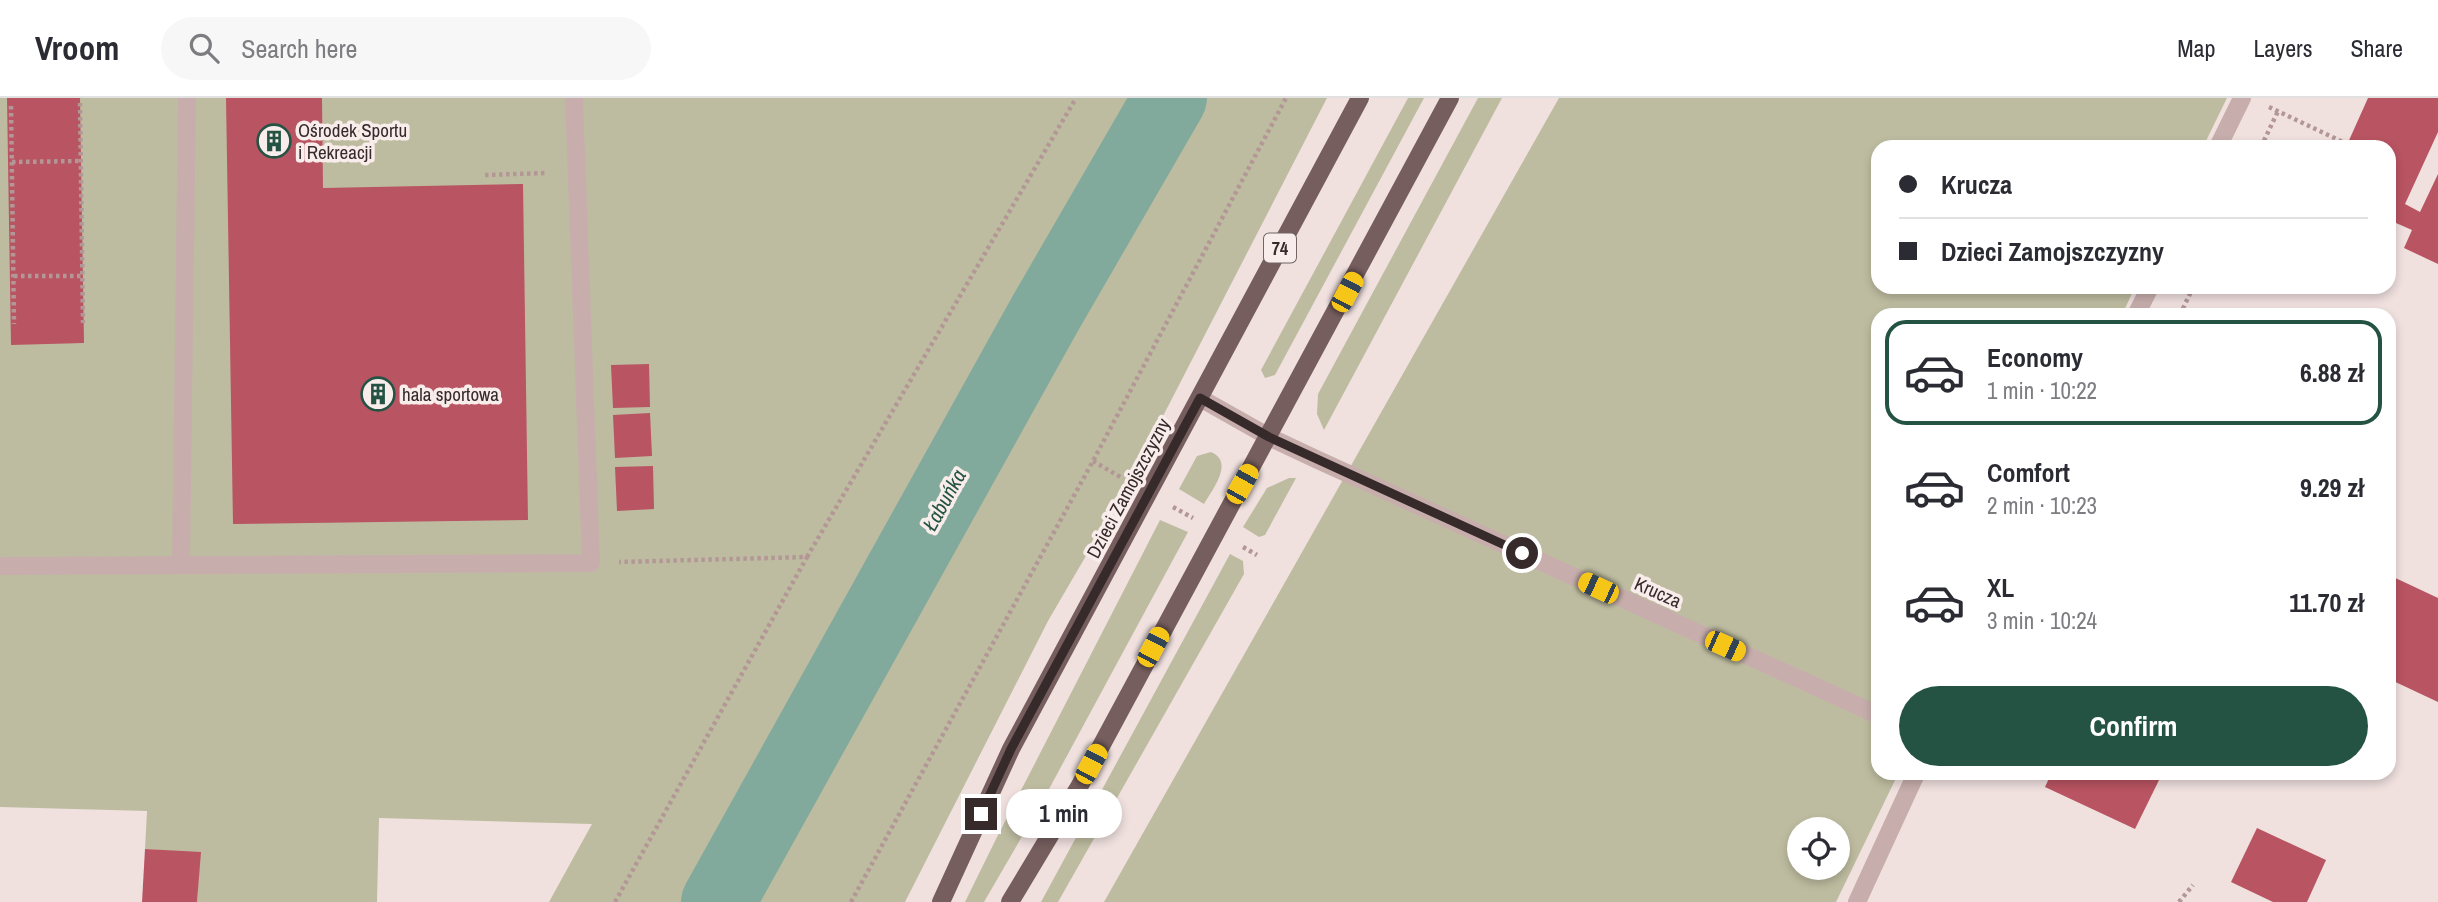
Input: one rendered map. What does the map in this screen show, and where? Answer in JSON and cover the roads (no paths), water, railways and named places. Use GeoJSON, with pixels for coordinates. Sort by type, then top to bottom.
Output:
{"type":"FeatureCollection","features":[{"type":"Feature","properties":{"kind":"main road","name":"Dzieci Zamojszczyzny"},"geometry":{"type":"LineString","coordinates":[[941,902],[1011,749],[1360,98]]}},
{"type":"Feature","properties":{"kind":"main road"},"geometry":{"type":"LineString","coordinates":[[1010,902],[1079,787],[1450,98]]}},
{"type":"Feature","properties":{"kind":"street"},"geometry":{"type":"LineString","coordinates":[[181,564],[187,98]]}},
{"type":"Feature","properties":{"kind":"street"},"geometry":{"type":"LineString","coordinates":[[0,566],[591,563],[574,98]]}},
{"type":"Feature","properties":{"kind":"street"},"geometry":{"type":"LineString","coordinates":[[2221,140],[2242,98]]}},
{"type":"Feature","properties":{"kind":"street","name":"Krucza"},"geometry":{"type":"LineString","coordinates":[[1200,398],[1269,437],[1871,712]]}},
{"type":"Feature","properties":{"kind":"street"},"geometry":{"type":"LineString","coordinates":[[1857,902],[1913,780]]}},
{"type":"Feature","properties":{"kind":"waterway","name":"Łabuńka"},"geometry":{"type":"LineString","coordinates":[[718,902],[1045,314],[1170,98]]}},
{"type":"Feature","properties":{"kind":"place","name":"Ośrodek Sportu i Rekreacji"},"geometry":{"type":"Point","coordinates":[274,141]}},
{"type":"Feature","properties":{"kind":"place","name":"hala sportowa"},"geometry":{"type":"Point","coordinates":[378,394]}}]}
